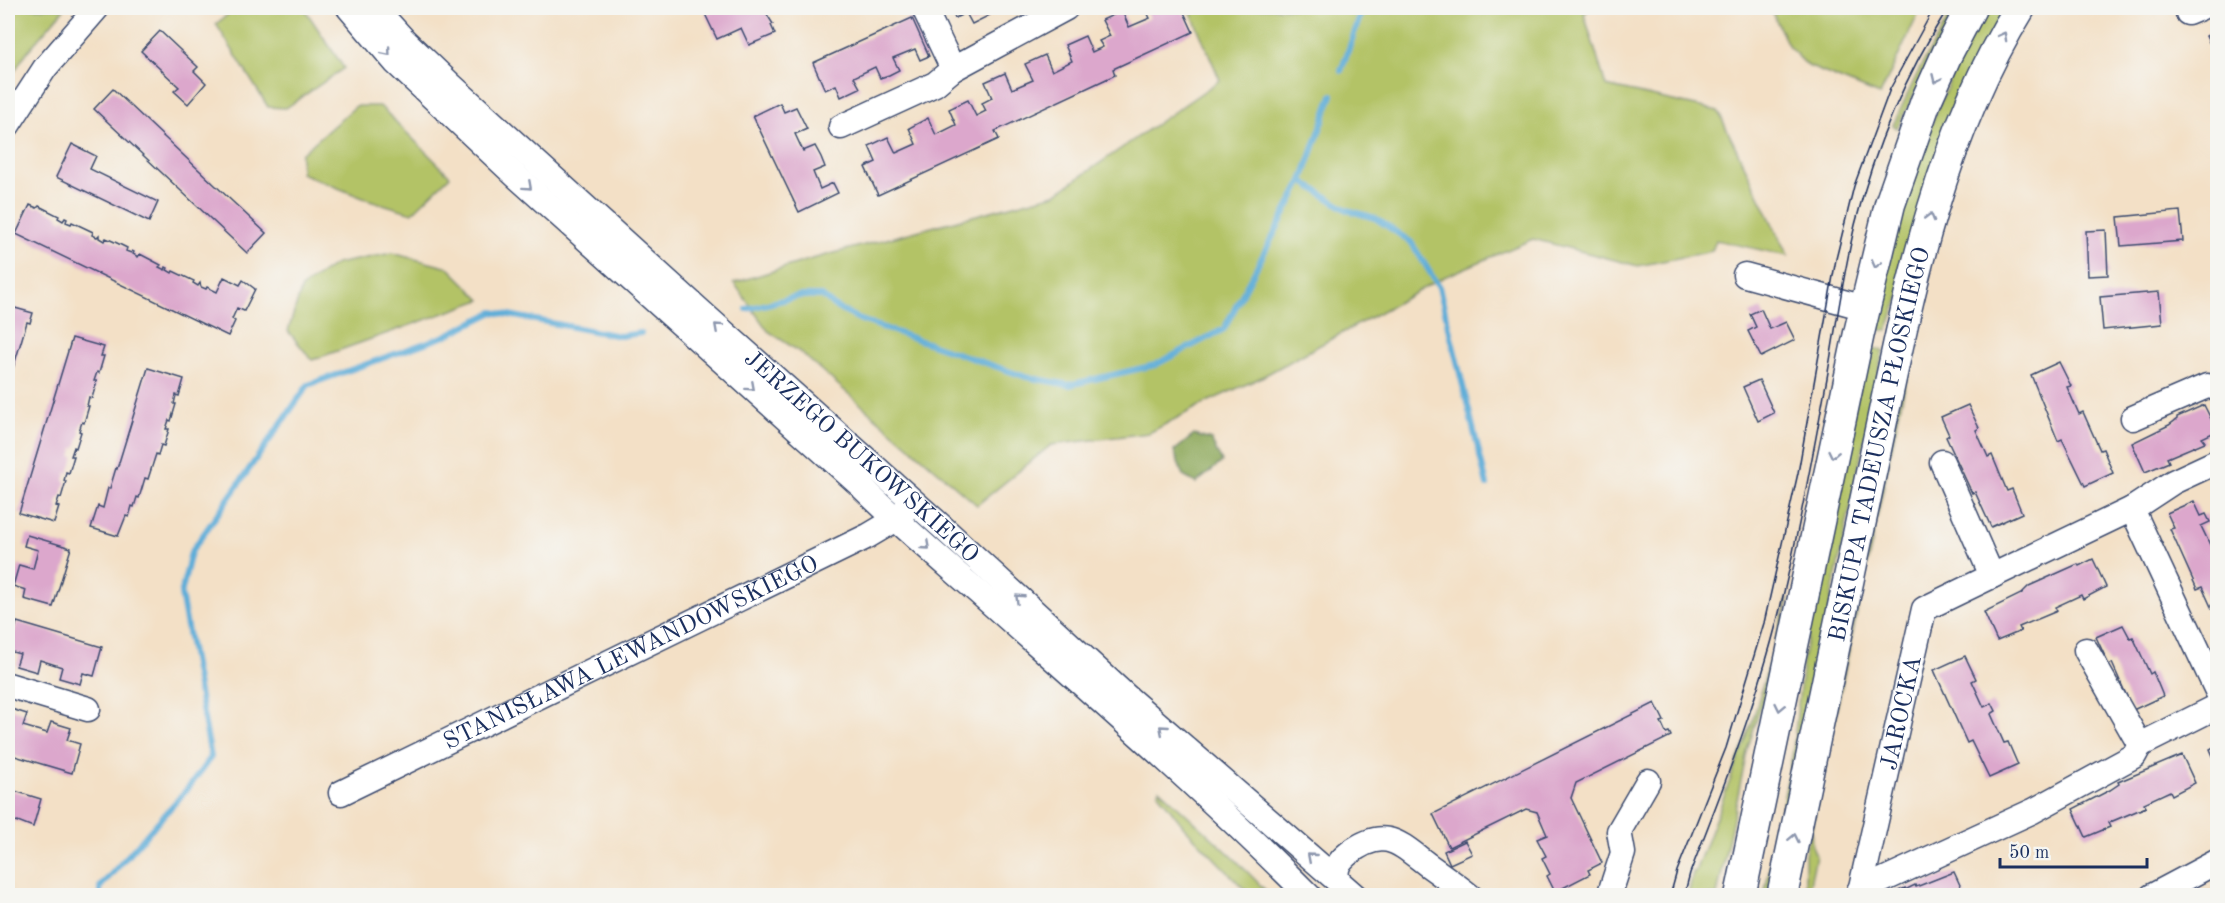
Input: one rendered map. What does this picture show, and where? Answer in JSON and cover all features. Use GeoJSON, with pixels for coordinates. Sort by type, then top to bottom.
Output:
{"type":"FeatureCollection","features":[{"type":"Feature","properties":{"kind":"main road","name":"BISKUPA TADEUSZA PŁOSKIEGO"},"geometry":{"type":"LineString","coordinates":[[1740,896],[1865,308],[1890,204],[1926,101],[1971,8]]}},
{"type":"Feature","properties":{"kind":"main road","name":"BISKUPA TADEUSZA PŁOSKIEGO"},"geometry":{"type":"LineString","coordinates":[[1782,896],[1896,356],[1930,214],[1974,95],[2003,35],[2020,8]]}},
{"type":"Feature","properties":{"kind":"street"},"geometry":{"type":"LineString","coordinates":[[8,125],[45,68],[97,8]]}},
{"type":"Feature","properties":{"kind":"street","name":"JERZEGO BUKOWSKIEGO"},"geometry":{"type":"LineString","coordinates":[[349,8],[396,63],[515,175],[1251,837],[1309,896]]}},
{"type":"Feature","properties":{"kind":"street","name":"JERZEGO BUKOWSKIEGO"},"geometry":{"type":"LineString","coordinates":[[375,8],[405,41],[452,86],[1126,697],[1346,888]]}},
{"type":"Feature","properties":{"kind":"street"},"geometry":{"type":"LineString","coordinates":[[924,8],[953,69]]}},
{"type":"Feature","properties":{"kind":"street"},"geometry":{"type":"LineString","coordinates":[[841,127],[935,84],[953,69],[1066,8]]}},
{"type":"Feature","properties":{"kind":"street"},"geometry":{"type":"LineString","coordinates":[[1745,275],[1865,308]]}},
{"type":"Feature","properties":{"kind":"street"},"geometry":{"type":"LineString","coordinates":[[2133,418],[2207,386],[2217,388]]}},
{"type":"Feature","properties":{"kind":"street","name":"JAROCKA"},"geometry":{"type":"LineString","coordinates":[[1859,893],[1924,609],[2132,509],[2173,482],[2217,461]]}},
{"type":"Feature","properties":{"kind":"street"},"geometry":{"type":"LineString","coordinates":[[1942,462],[1992,576]]}},
{"type":"Feature","properties":{"kind":"street","name":"STANISŁAWA LEWANDOWSKIEGO"},"geometry":{"type":"LineString","coordinates":[[341,793],[851,544],[896,520],[912,501]]}},
{"type":"Feature","properties":{"kind":"street"},"geometry":{"type":"LineString","coordinates":[[2132,509],[2217,693]]}},
{"type":"Feature","properties":{"kind":"street"},"geometry":{"type":"LineString","coordinates":[[2086,650],[2140,745]]}},
{"type":"Feature","properties":{"kind":"street"},"geometry":{"type":"LineString","coordinates":[[8,685],[88,709]]}},
{"type":"Feature","properties":{"kind":"street","name":"JAROCKA"},"geometry":{"type":"LineString","coordinates":[[1859,893],[2033,811],[2134,756],[2140,745],[2217,706]]}},
{"type":"Feature","properties":{"kind":"street"},"geometry":{"type":"LineString","coordinates":[[1609,896],[1623,853],[1619,831],[1648,781]]}},
{"type":"Feature","properties":{"kind":"street"},"geometry":{"type":"LineString","coordinates":[[1346,888],[1335,870],[1338,864],[1359,846],[1377,839],[1389,840],[1437,861],[1470,896]]}},
{"type":"Feature","properties":{"kind":"street"},"geometry":{"type":"LineString","coordinates":[[2152,896],[2217,861]]}},
{"type":"Feature","properties":{"kind":"green space"},"geometry":{"type":"Polygon","coordinates":[[[8,8],[65,8],[27,52],[8,81],[8,8]]]}},
{"type":"Feature","properties":{"kind":"green space"},"geometry":{"type":"Polygon","coordinates":[[[236,8],[304,8],[344,68],[286,108],[268,107],[216,24],[236,8]]]}},
{"type":"Feature","properties":{"kind":"green space"},"geometry":{"type":"Polygon","coordinates":[[[1189,8],[1591,8],[1584,14],[1606,86],[1718,111],[1788,256],[1716,240],[1712,251],[1638,266],[1533,239],[1444,277],[1260,378],[1207,402],[1149,433],[1051,445],[977,505],[800,352],[768,331],[734,283],[812,259],[1055,194],[1220,80],[1189,8]]]}},
{"type":"Feature","properties":{"kind":"green space"},"geometry":{"type":"Polygon","coordinates":[[[1770,8],[1921,8],[1880,95],[1808,66],[1789,47],[1770,8]]]}},
{"type":"Feature","properties":{"kind":"green space"},"geometry":{"type":"Polygon","coordinates":[[[1954,8],[1958,8],[1897,128],[1893,125],[1919,70],[1954,8]]]}},
{"type":"Feature","properties":{"kind":"green space"},"geometry":{"type":"Polygon","coordinates":[[[1986,8],[2006,8],[1887,331],[1872,328],[1897,227],[1923,146],[1952,76],[1986,8]]]}},
{"type":"Feature","properties":{"kind":"green space"},"geometry":{"type":"Polygon","coordinates":[[[356,106],[380,106],[450,176],[412,213],[363,198],[301,173],[301,154],[356,106]]]}},
{"type":"Feature","properties":{"kind":"green space"},"geometry":{"type":"Polygon","coordinates":[[[392,253],[449,268],[481,300],[312,360],[288,331],[302,287],[336,264],[392,253]]]}},
{"type":"Feature","properties":{"kind":"green space"},"geometry":{"type":"Polygon","coordinates":[[[1867,346],[1883,351],[1769,895],[1764,896],[1793,751],[1803,660],[1867,346]]]}},
{"type":"Feature","properties":{"kind":"green space"},"geometry":{"type":"Polygon","coordinates":[[[1909,352],[1912,352],[1811,831],[1816,856],[1809,888],[1805,887],[1805,854],[1909,352]]]}},
{"type":"Feature","properties":{"kind":"green space"},"geometry":{"type":"Polygon","coordinates":[[[1194,435],[1211,440],[1222,462],[1196,483],[1183,476],[1174,451],[1194,435]]]}},
{"type":"Feature","properties":{"kind":"green space"},"geometry":{"type":"Polygon","coordinates":[[[1788,597],[1781,643],[1748,747],[1717,895],[1688,896],[1693,872],[1695,872],[1752,723],[1788,597]]]}},
{"type":"Feature","properties":{"kind":"green space"},"geometry":{"type":"Polygon","coordinates":[[[1159,789],[1235,859],[1270,895],[1250,895],[1184,827],[1158,793],[1159,789]]]}},
{"type":"Feature","properties":{"kind":"building"},"geometry":{"type":"Polygon","coordinates":[[[719,8],[763,8],[773,24],[771,25],[775,34],[749,45],[741,28],[717,39],[705,14],[719,8]]]}},
{"type":"Feature","properties":{"kind":"building"},"geometry":{"type":"Polygon","coordinates":[[[950,8],[987,8],[990,15],[972,24],[966,13],[955,18],[950,8]]]}},
{"type":"Feature","properties":{"kind":"building"},"geometry":{"type":"Polygon","coordinates":[[[1145,8],[1182,8],[1193,32],[1113,69],[1115,75],[995,131],[999,139],[878,195],[865,167],[876,162],[869,146],[888,137],[896,153],[916,144],[909,128],[928,118],[936,135],[956,125],[949,109],[968,100],[976,116],[986,111],[982,103],[992,98],[985,82],[1005,73],[1012,89],[1033,80],[1025,64],[1045,55],[1052,71],[1072,61],[1065,45],[1085,36],[1092,52],[1103,47],[1099,41],[1110,36],[1102,20],[1122,11],[1129,27],[1150,18],[1145,8]]]}},
{"type":"Feature","properties":{"kind":"building"},"geometry":{"type":"Polygon","coordinates":[[[912,18],[929,56],[920,60],[915,49],[893,58],[899,70],[880,78],[875,67],[854,77],[860,88],[841,97],[836,85],[825,90],[813,63],[912,18]]]}},
{"type":"Feature","properties":{"kind":"building"},"geometry":{"type":"Polygon","coordinates":[[[2217,30],[2217,59],[2206,36],[2217,30]]]}},
{"type":"Feature","properties":{"kind":"building"},"geometry":{"type":"Polygon","coordinates":[[[160,31],[198,67],[194,71],[206,83],[188,104],[174,91],[179,87],[141,51],[160,31]]]}},
{"type":"Feature","properties":{"kind":"building"},"geometry":{"type":"Polygon","coordinates":[[[113,89],[266,233],[247,253],[94,109],[113,89]]]}},
{"type":"Feature","properties":{"kind":"building"},"geometry":{"type":"Polygon","coordinates":[[[780,103],[784,112],[796,107],[807,129],[795,134],[803,151],[815,146],[821,157],[825,167],[813,172],[820,189],[833,183],[838,193],[799,212],[753,116],[780,103]]]}},
{"type":"Feature","properties":{"kind":"building"},"geometry":{"type":"Polygon","coordinates":[[[72,144],[96,156],[90,169],[158,202],[149,222],[56,177],[72,144]]]}},
{"type":"Feature","properties":{"kind":"building"},"geometry":{"type":"Polygon","coordinates":[[[30,205],[37,208],[39,206],[59,216],[58,218],[63,221],[65,218],[66,222],[71,224],[72,222],[93,232],[92,235],[97,237],[99,235],[99,238],[104,241],[106,238],[117,243],[127,248],[126,251],[134,252],[133,254],[138,257],[140,254],[161,265],[159,267],[165,270],[166,267],[172,273],[173,271],[194,281],[193,283],[198,286],[200,283],[201,287],[206,289],[207,287],[217,292],[224,277],[240,285],[243,280],[255,289],[244,311],[237,308],[232,319],[235,321],[228,336],[16,234],[30,205]]]}},
{"type":"Feature","properties":{"kind":"building"},"geometry":{"type":"Polygon","coordinates":[[[2180,211],[2183,241],[2121,246],[2118,217],[2180,211]]]}},
{"type":"Feature","properties":{"kind":"building"},"geometry":{"type":"Polygon","coordinates":[[[2106,230],[2108,275],[2088,276],[2086,231],[2106,230]]]}},
{"type":"Feature","properties":{"kind":"building"},"geometry":{"type":"Polygon","coordinates":[[[2159,292],[2162,324],[2103,330],[2100,297],[2159,292]]]}},
{"type":"Feature","properties":{"kind":"building"},"geometry":{"type":"Polygon","coordinates":[[[15,308],[33,313],[30,323],[27,322],[8,385],[8,311],[13,313],[15,308]]]}},
{"type":"Feature","properties":{"kind":"building"},"geometry":{"type":"Polygon","coordinates":[[[1761,309],[1770,329],[1786,322],[1795,340],[1761,357],[1748,331],[1756,327],[1750,314],[1761,309]]]}},
{"type":"Feature","properties":{"kind":"building"},"geometry":{"type":"Polygon","coordinates":[[[72,338],[104,347],[101,356],[104,356],[94,381],[97,381],[92,398],[89,397],[87,406],[89,406],[79,431],[81,432],[76,448],[74,447],[71,456],[74,456],[69,473],[66,472],[64,481],[66,481],[56,506],[59,507],[54,523],[19,513],[72,338]]]}},
{"type":"Feature","properties":{"kind":"building"},"geometry":{"type":"Polygon","coordinates":[[[2059,362],[2071,386],[2067,387],[2079,414],[2083,412],[2113,473],[2085,486],[2062,439],[2058,441],[2031,375],[2059,362]]]}},
{"type":"Feature","properties":{"kind":"building"},"geometry":{"type":"Polygon","coordinates":[[[148,368],[184,379],[179,396],[176,395],[174,404],[176,404],[166,429],[169,429],[164,446],[161,445],[158,455],[156,454],[148,479],[145,478],[139,498],[137,497],[134,507],[132,506],[129,517],[126,516],[118,536],[91,528],[98,506],[103,508],[108,488],[110,488],[117,469],[148,368]]]}},
{"type":"Feature","properties":{"kind":"building"},"geometry":{"type":"Polygon","coordinates":[[[1759,380],[1774,413],[1758,421],[1743,387],[1759,380]]]}},
{"type":"Feature","properties":{"kind":"building"},"geometry":{"type":"Polygon","coordinates":[[[1968,405],[1979,428],[1976,430],[1988,457],[1992,455],[2007,491],[2012,489],[2022,513],[1991,527],[1946,437],[1949,435],[1941,417],[1968,405]]]}},
{"type":"Feature","properties":{"kind":"building"},"geometry":{"type":"Polygon","coordinates":[[[2204,405],[2217,431],[2202,438],[2205,442],[2167,458],[2169,462],[2145,472],[2132,443],[2169,425],[2177,417],[2204,405]]]}},
{"type":"Feature","properties":{"kind":"building"},"geometry":{"type":"Polygon","coordinates":[[[2194,501],[2201,516],[2206,514],[2210,522],[2201,526],[2214,553],[2217,552],[2217,620],[2202,587],[2197,589],[2170,529],[2174,528],[2167,513],[2194,501]]]}},
{"type":"Feature","properties":{"kind":"building"},"geometry":{"type":"Polygon","coordinates":[[[27,535],[71,548],[53,607],[24,599],[26,590],[13,586],[19,565],[33,569],[38,550],[24,546],[27,535]]]}},
{"type":"Feature","properties":{"kind":"building"},"geometry":{"type":"Polygon","coordinates":[[[2093,559],[2106,587],[2083,599],[2081,595],[2055,607],[2057,611],[2019,627],[2021,631],[1997,641],[1984,612],[2021,594],[2029,586],[2093,559]]]}},
{"type":"Feature","properties":{"kind":"building"},"geometry":{"type":"Polygon","coordinates":[[[17,622],[102,647],[94,676],[83,673],[80,684],[59,678],[62,667],[40,660],[37,672],[16,666],[20,654],[9,651],[17,622]]]}},
{"type":"Feature","properties":{"kind":"building"},"geometry":{"type":"Polygon","coordinates":[[[2123,625],[2130,638],[2133,637],[2150,674],[2153,672],[2163,696],[2133,710],[2112,663],[2109,665],[2096,637],[2123,625]]]}},
{"type":"Feature","properties":{"kind":"building"},"geometry":{"type":"Polygon","coordinates":[[[1965,656],[1976,679],[1972,681],[1984,707],[1992,703],[1996,711],[1991,714],[2004,743],[2008,742],[2018,765],[1989,778],[1971,741],[1967,743],[1934,670],[1965,656]]]}},
{"type":"Feature","properties":{"kind":"building"},"geometry":{"type":"Polygon","coordinates":[[[1655,703],[1664,721],[1661,722],[1666,733],[1669,732],[1671,736],[1576,783],[1571,798],[1602,863],[1588,870],[1590,874],[1555,892],[1542,858],[1546,856],[1537,839],[1547,835],[1537,812],[1526,809],[1449,847],[1433,814],[1655,703]]]}},
{"type":"Feature","properties":{"kind":"building"},"geometry":{"type":"Polygon","coordinates":[[[8,708],[27,714],[23,726],[47,733],[51,722],[71,728],[67,740],[80,744],[72,773],[8,754],[8,708]]]}},
{"type":"Feature","properties":{"kind":"building"},"geometry":{"type":"Polygon","coordinates":[[[2217,745],[2217,765],[2210,749],[2217,745]]]}},
{"type":"Feature","properties":{"kind":"building"},"geometry":{"type":"Polygon","coordinates":[[[2182,755],[2195,783],[2172,795],[2170,791],[2144,803],[2146,807],[2108,823],[2110,827],[2086,837],[2073,809],[2110,790],[2119,784],[2118,782],[2182,755]]]}},
{"type":"Feature","properties":{"kind":"building"},"geometry":{"type":"Polygon","coordinates":[[[8,789],[41,799],[33,827],[8,819],[8,789]]]}},
{"type":"Feature","properties":{"kind":"building"},"geometry":{"type":"Polygon","coordinates":[[[1465,841],[1472,854],[1450,864],[1444,851],[1465,841]]]}},
{"type":"Feature","properties":{"kind":"building"},"geometry":{"type":"Polygon","coordinates":[[[1954,872],[1965,896],[1888,896],[1905,888],[1905,890],[1915,885],[1916,887],[1954,872]]]}},
{"type":"Feature","properties":{"kind":"waterway"},"geometry":{"type":"LineString","coordinates":[[1341,71],[1363,8]]}},
{"type":"Feature","properties":{"kind":"waterway"},"geometry":{"type":"LineString","coordinates":[[747,309],[799,296],[822,296],[837,308],[861,320],[1026,377],[1069,385],[1155,365],[1224,329],[1302,181],[1332,95]]}},
{"type":"Feature","properties":{"kind":"waterway"},"geometry":{"type":"LineString","coordinates":[[1302,181],[1347,210],[1375,218],[1411,242],[1439,287],[1487,485]]}},
{"type":"Feature","properties":{"kind":"waterway"},"geometry":{"type":"LineString","coordinates":[[100,896],[100,887],[189,787],[211,757],[181,594],[191,552],[308,385],[445,336],[493,312],[620,336],[641,333]]}},
{"type":"Feature","properties":{"kind":"tram line"},"geometry":{"type":"LineString","coordinates":[[1670,896],[1677,871],[1726,748],[1764,623],[1798,473],[1836,259],[1854,186],[1890,89],[1934,8]]}},
{"type":"Feature","properties":{"kind":"tram line"},"geometry":{"type":"LineString","coordinates":[[1684,896],[1690,873],[1742,734],[1775,628],[1802,512],[1847,263],[1863,197],[1882,140],[1905,86],[1948,8]]}}]}
